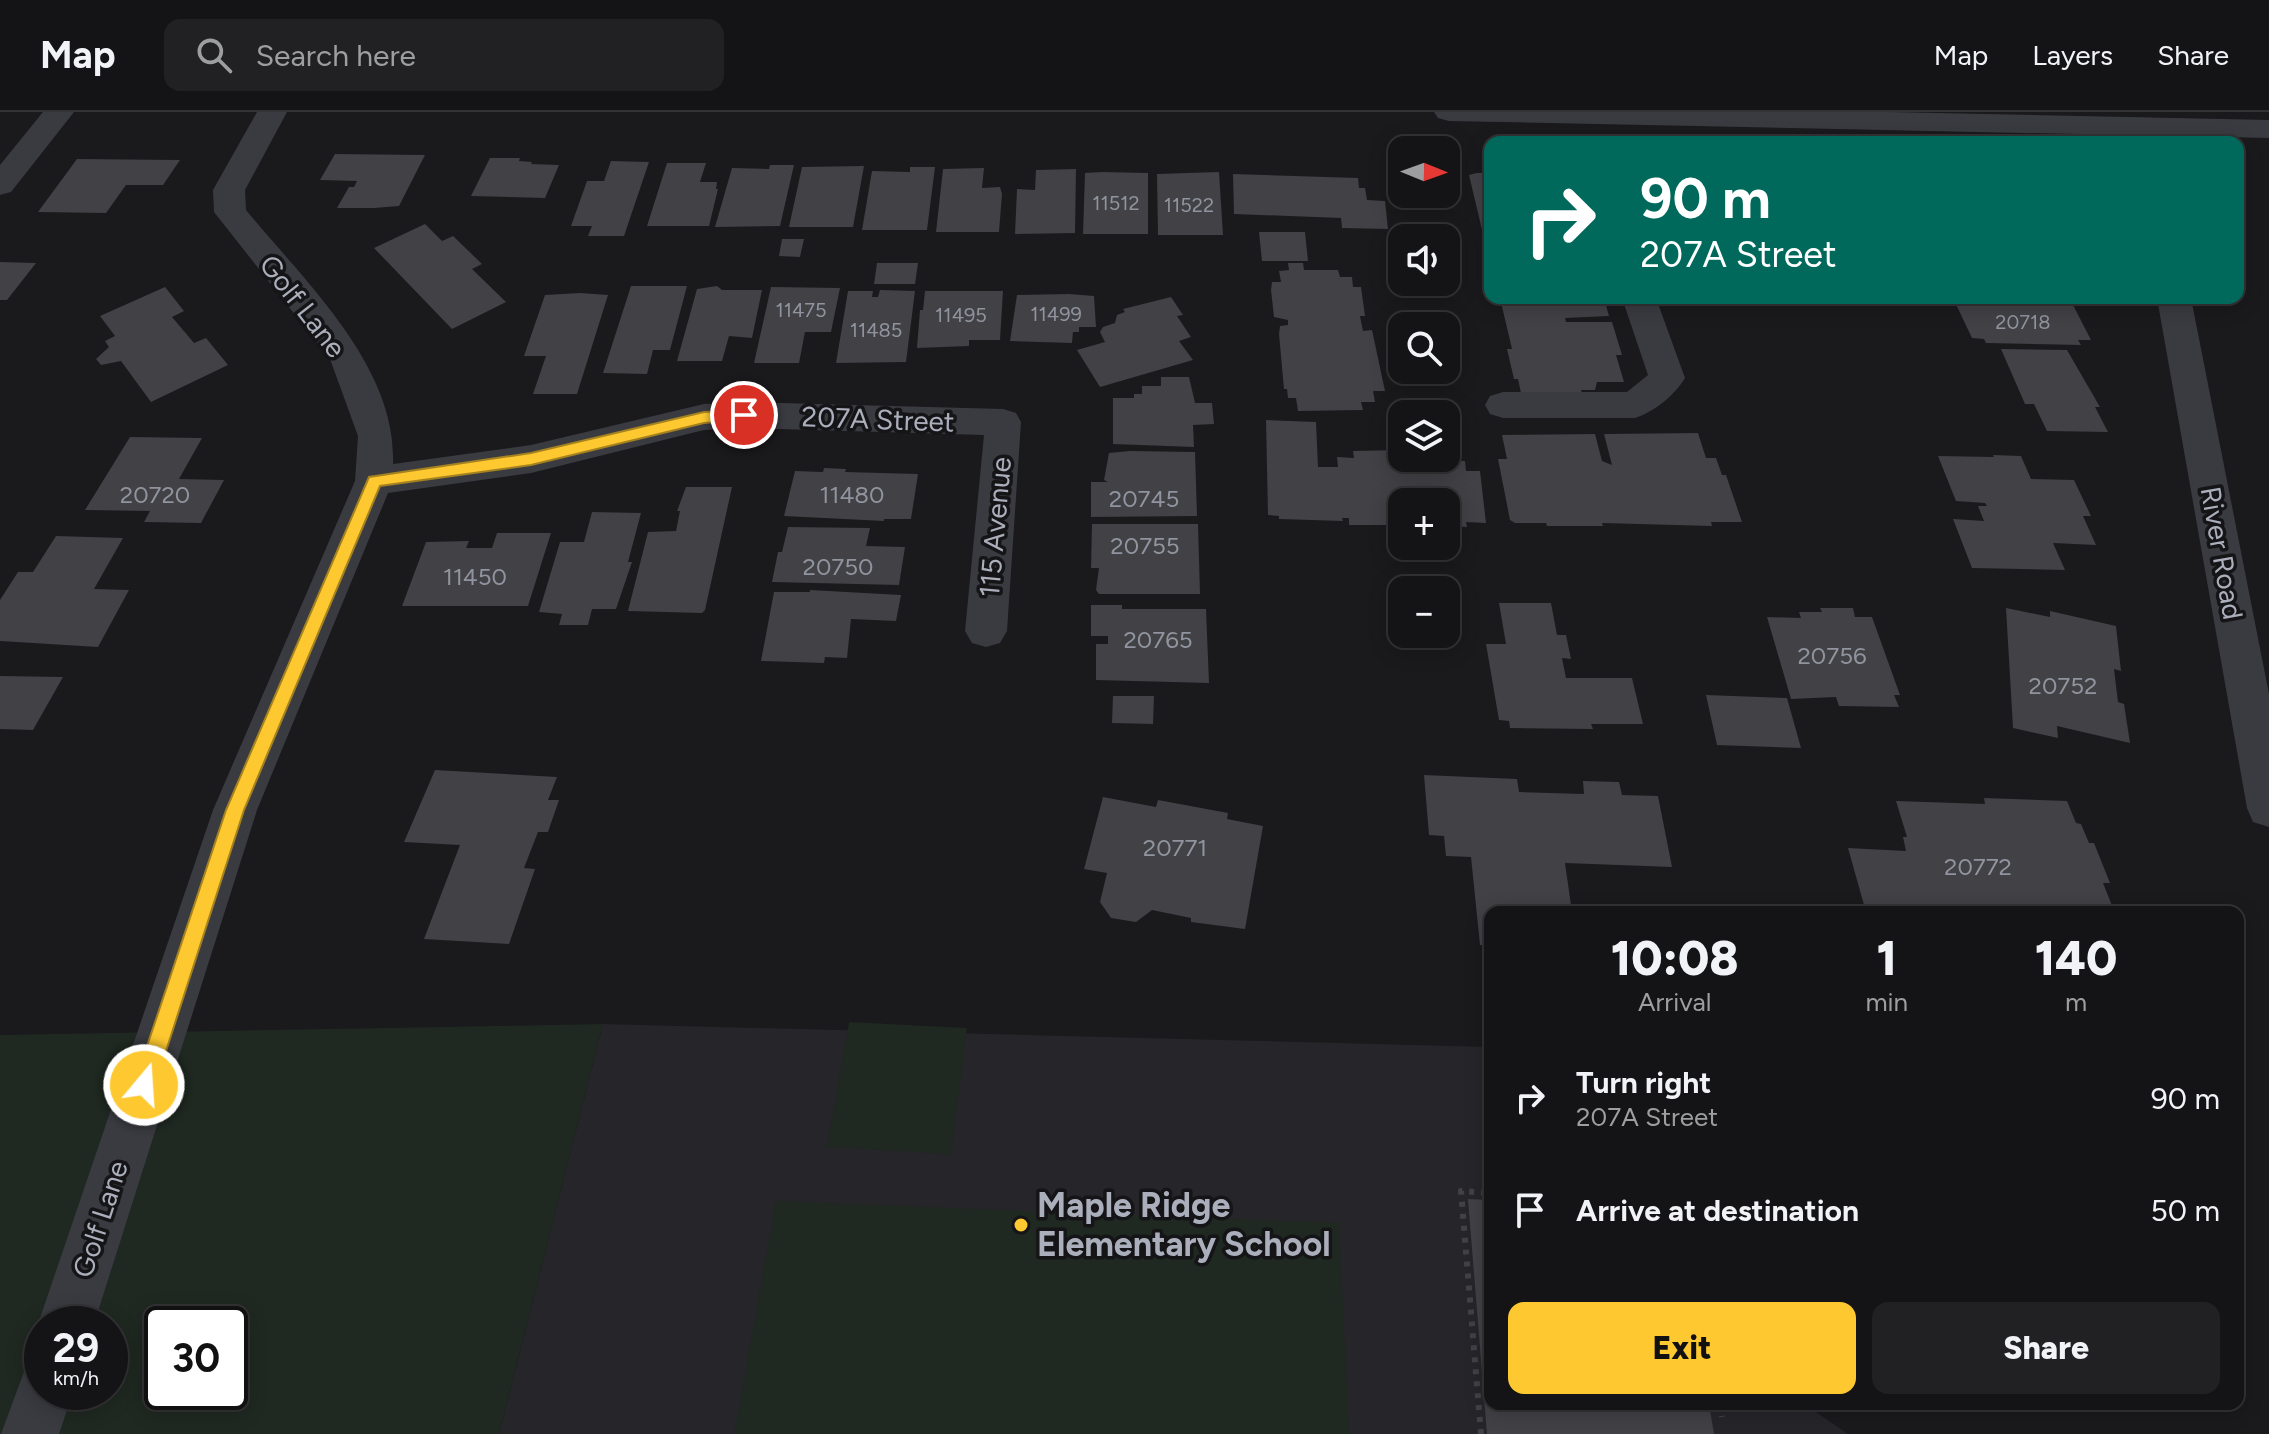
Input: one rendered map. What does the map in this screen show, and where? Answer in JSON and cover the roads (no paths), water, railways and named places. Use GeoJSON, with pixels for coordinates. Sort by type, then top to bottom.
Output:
{"type":"FeatureCollection","features":[{"type":"Feature","properties":{"kind":"street"},"geometry":{"type":"LineString","coordinates":[[0,185],[59,112]]}},
{"type":"Feature","properties":{"kind":"street","name":"Golf Lane"},"geometry":{"type":"LineString","coordinates":[[72,1306],[235,810],[374,481],[376,436],[346,355],[230,212],[229,190],[272,112]]}},
{"type":"Feature","properties":{"kind":"street"},"geometry":{"type":"LineString","coordinates":[[1449,112],[1579,128],[2269,129]]}},
{"type":"Feature","properties":{"kind":"street"},"geometry":{"type":"LineString","coordinates":[[1503,405],[1635,405],[1667,378],[1641,304]]}},
{"type":"Feature","properties":{"kind":"street","name":"River Road"},"geometry":{"type":"LineString","coordinates":[[2175,304],[2269,808]]}},
{"type":"Feature","properties":{"kind":"street","name":"207A Street"},"geometry":{"type":"LineString","coordinates":[[374,481],[531,459],[704,417],[744,415],[1003,422]]}},
{"type":"Feature","properties":{"kind":"street","name":"115 Avenue"},"geometry":{"type":"LineString","coordinates":[[986,631],[1003,422]]}},
{"type":"Feature","properties":{"kind":"street"},"geometry":{"type":"LineString","coordinates":[[30,1434],[38,1410]]}},
{"type":"Feature","properties":{"kind":"place","name":"Maple Ridge Elementary School"},"geometry":{"type":"Point","coordinates":[1021,1225]}}]}
